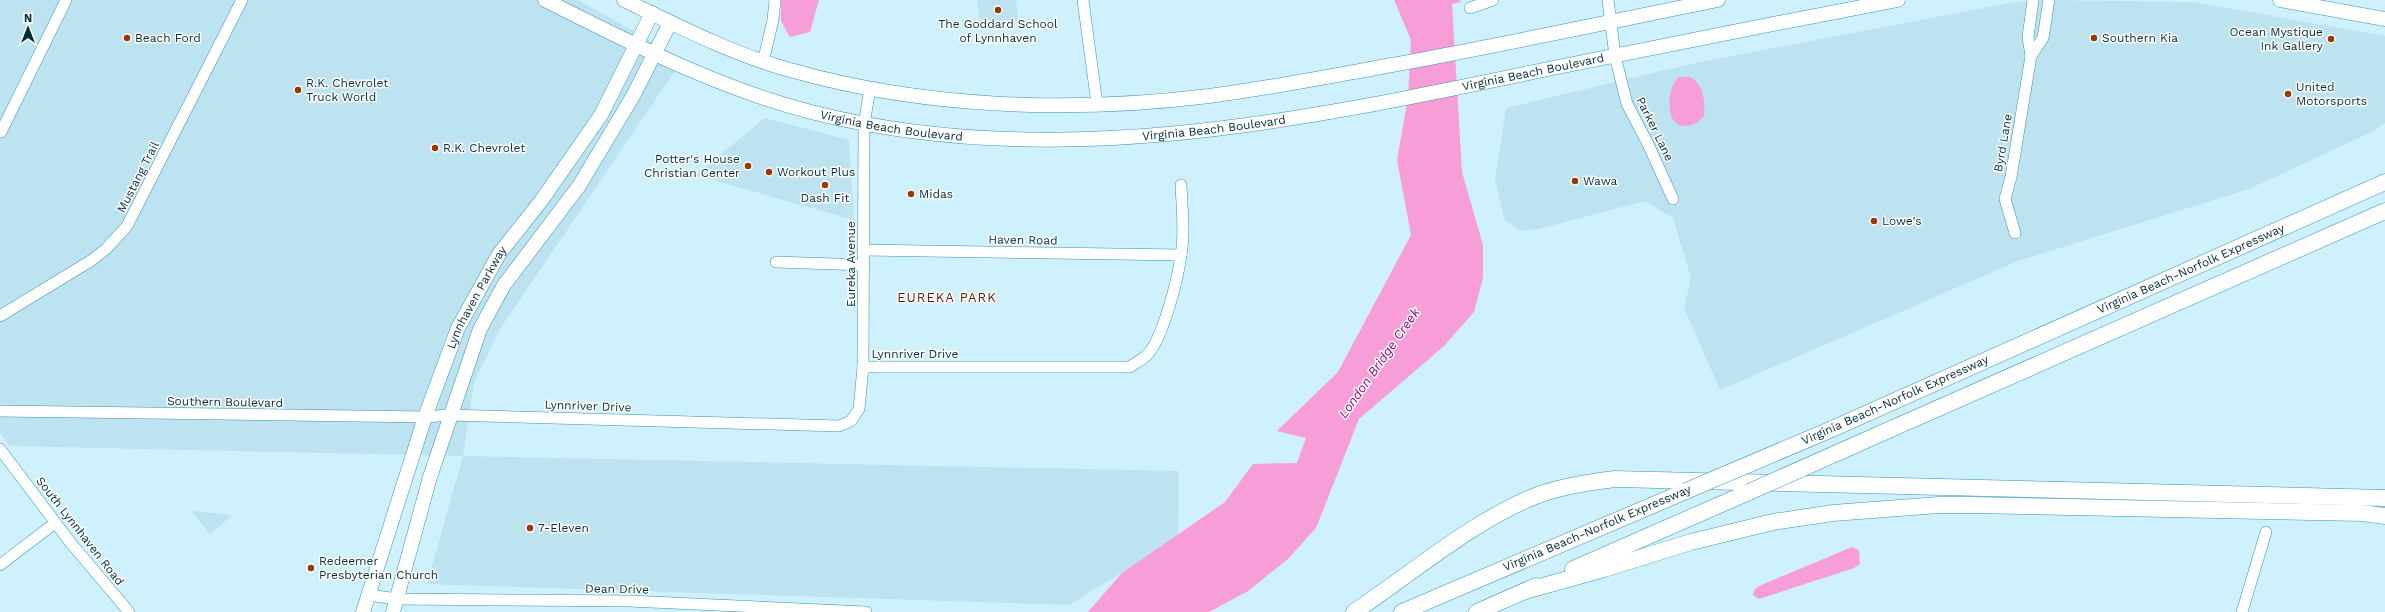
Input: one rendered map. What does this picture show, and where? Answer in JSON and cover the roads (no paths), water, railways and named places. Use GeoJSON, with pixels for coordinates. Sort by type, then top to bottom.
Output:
{"type":"FeatureCollection","features":[{"type":"Feature","properties":{"kind":"highway","name":"Virginia Beach-Norfolk Expressway"},"geometry":{"type":"LineString","coordinates":[[1402,612],[1832,429],[2385,182]]}},
{"type":"Feature","properties":{"kind":"highway","name":"Virginia Beach-Norfolk Expressway"},"geometry":{"type":"LineString","coordinates":[[1477,612],[2385,211]]}},
{"type":"Feature","properties":{"kind":"highway"},"geometry":{"type":"LineString","coordinates":[[1354,612],[1506,510],[1538,495],[1562,488],[1615,479],[2385,498]]}},
{"type":"Feature","properties":{"kind":"highway"},"geometry":{"type":"LineString","coordinates":[[1525,591],[1734,531],[1847,512],[1939,505],[1973,505],[2362,513],[2385,516]]}},
{"type":"Feature","properties":{"kind":"main road","name":"Virginia Beach Boulevard"},"geometry":{"type":"LineString","coordinates":[[545,0],[636,46],[701,76],[764,99],[864,124],[1001,138],[1113,139],[1236,128],[1297,118],[1898,0]]}},
{"type":"Feature","properties":{"kind":"main road"},"geometry":{"type":"LineString","coordinates":[[624,0],[670,23],[763,62],[821,79],[870,89],[981,102],[1097,104],[1206,96],[1287,85],[1718,0]]}},
{"type":"Feature","properties":{"kind":"main road"},"geometry":{"type":"LineString","coordinates":[[2288,1],[2385,19]]}},
{"type":"Feature","properties":{"kind":"main road","name":"Lynnhaven Parkway"},"geometry":{"type":"LineString","coordinates":[[363,612],[425,417],[458,328],[500,254],[542,201],[601,115],[652,13]]}},
{"type":"Feature","properties":{"kind":"main road","name":"Lynnhaven Parkway"},"geometry":{"type":"LineString","coordinates":[[395,606],[430,477],[480,329],[489,311],[530,248],[579,186],[609,139],[655,55],[670,23]]}},
{"type":"Feature","properties":{"kind":"street"},"geometry":{"type":"LineString","coordinates":[[1,132],[66,0]]}},
{"type":"Feature","properties":{"kind":"street","name":"Mustang Trail"},"geometry":{"type":"LineString","coordinates":[[0,316],[92,260],[106,249],[127,226],[242,0]]}},
{"type":"Feature","properties":{"kind":"street"},"geometry":{"type":"LineString","coordinates":[[763,62],[772,26],[775,0]]}},
{"type":"Feature","properties":{"kind":"street"},"geometry":{"type":"LineString","coordinates":[[1083,0],[1097,104]]}},
{"type":"Feature","properties":{"kind":"street"},"geometry":{"type":"LineString","coordinates":[[1470,8],[1493,0]]}},
{"type":"Feature","properties":{"kind":"street","name":"Parker Lane"},"geometry":{"type":"LineString","coordinates":[[1608,0],[1616,56],[1627,104],[1648,144],[1673,199]]}},
{"type":"Feature","properties":{"kind":"street","name":"Byrd Lane"},"geometry":{"type":"LineString","coordinates":[[2015,233],[2004,199],[2011,177],[2031,56],[2028,37],[2033,0]]}},
{"type":"Feature","properties":{"kind":"street","name":"Byrd Lane"},"geometry":{"type":"LineString","coordinates":[[2031,56],[2043,38],[2049,0]]}},
{"type":"Feature","properties":{"kind":"street","name":"Eureka Avenue"},"geometry":{"type":"LineString","coordinates":[[863,367],[864,124],[870,89]]}},
{"type":"Feature","properties":{"kind":"street","name":"Lynnriver Drive"},"geometry":{"type":"LineString","coordinates":[[450,415],[839,426],[850,421],[859,409],[863,367],[1130,367],[1147,355],[1156,343],[1163,326],[1181,255],[1184,221],[1181,185]]}},
{"type":"Feature","properties":{"kind":"street","name":"Haven Road"},"geometry":{"type":"LineString","coordinates":[[864,250],[1181,255]]}},
{"type":"Feature","properties":{"kind":"street"},"geometry":{"type":"LineString","coordinates":[[776,262],[864,265]]}},
{"type":"Feature","properties":{"kind":"street","name":"Southern Boulevard"},"geometry":{"type":"LineString","coordinates":[[0,411],[425,417],[450,415]]}},
{"type":"Feature","properties":{"kind":"street","name":"South Lynnhaven Road"},"geometry":{"type":"LineString","coordinates":[[0,449],[55,523],[129,612]]}},
{"type":"Feature","properties":{"kind":"street"},"geometry":{"type":"LineString","coordinates":[[0,565],[55,523]]}},
{"type":"Feature","properties":{"kind":"street"},"geometry":{"type":"LineString","coordinates":[[2242,612],[2266,532]]}},
{"type":"Feature","properties":{"kind":"street","name":"Dean Drive"},"geometry":{"type":"LineString","coordinates":[[368,595],[395,606],[634,602],[802,611],[866,612]]}},
{"type":"Feature","properties":{"kind":"water"},"geometry":{"type":"Polygon","coordinates":[[[781,0],[819,0],[810,32],[790,37],[781,21],[781,0]]]}},
{"type":"Feature","properties":{"kind":"water","name":"London Bridge Creek"},"geometry":{"type":"Polygon","coordinates":[[[1394,0],[1460,0],[1461,2],[1452,4],[1462,172],[1483,245],[1483,278],[1474,312],[1444,346],[1359,419],[1316,528],[1288,559],[1248,591],[1209,612],[1088,612],[1122,573],[1225,502],[1253,464],[1297,463],[1306,438],[1277,431],[1338,372],[1411,235],[1397,160],[1408,98],[1411,40],[1394,0]]]}},
{"type":"Feature","properties":{"kind":"water"},"geometry":{"type":"Polygon","coordinates":[[[1679,77],[1690,77],[1695,80],[1703,94],[1704,116],[1698,122],[1686,126],[1681,126],[1674,121],[1669,104],[1673,86],[1679,77]]]}},
{"type":"Feature","properties":{"kind":"water"},"geometry":{"type":"Polygon","coordinates":[[[1852,547],[1859,550],[1860,564],[1854,568],[1759,599],[1753,595],[1754,590],[1759,586],[1852,547]]]}},
{"type":"Feature","properties":{"kind":"place","name":"The Goddard School of Lynnhaven"},"geometry":{"type":"Point","coordinates":[998,10]}},
{"type":"Feature","properties":{"kind":"place","name":"Beach Ford"},"geometry":{"type":"Point","coordinates":[127,38]}},
{"type":"Feature","properties":{"kind":"place","name":"Southern Kia"},"geometry":{"type":"Point","coordinates":[2094,38]}},
{"type":"Feature","properties":{"kind":"place","name":"Ocean Mystique Ink Gallery"},"geometry":{"type":"Point","coordinates":[2331,39]}},
{"type":"Feature","properties":{"kind":"place","name":"R.K. Chevrolet Truck World"},"geometry":{"type":"Point","coordinates":[298,90]}},
{"type":"Feature","properties":{"kind":"place","name":"United Motorsports"},"geometry":{"type":"Point","coordinates":[2288,94]}},
{"type":"Feature","properties":{"kind":"place","name":"R.K. Chevrolet"},"geometry":{"type":"Point","coordinates":[435,148]}},
{"type":"Feature","properties":{"kind":"place","name":"Potter's House Christian Center"},"geometry":{"type":"Point","coordinates":[748,166]}},
{"type":"Feature","properties":{"kind":"place","name":"Workout Plus"},"geometry":{"type":"Point","coordinates":[769,172]}},
{"type":"Feature","properties":{"kind":"place","name":"Wawa"},"geometry":{"type":"Point","coordinates":[1575,181]}},
{"type":"Feature","properties":{"kind":"place","name":"Dash Fit"},"geometry":{"type":"Point","coordinates":[825,185]}},
{"type":"Feature","properties":{"kind":"place","name":"Midas"},"geometry":{"type":"Point","coordinates":[911,194]}},
{"type":"Feature","properties":{"kind":"place","name":"Lowe's"},"geometry":{"type":"Point","coordinates":[1874,221]}},
{"type":"Feature","properties":{"kind":"place","name":"7-Eleven"},"geometry":{"type":"Point","coordinates":[530,528]}},
{"type":"Feature","properties":{"kind":"place","name":"Redeemer Presbyterian Church"},"geometry":{"type":"Point","coordinates":[311,568]}},
{"type":"Feature","properties":{"kind":"district","name":"EUREKA PARK"},"geometry":{"type":"Point","coordinates":[947,297]}}]}
